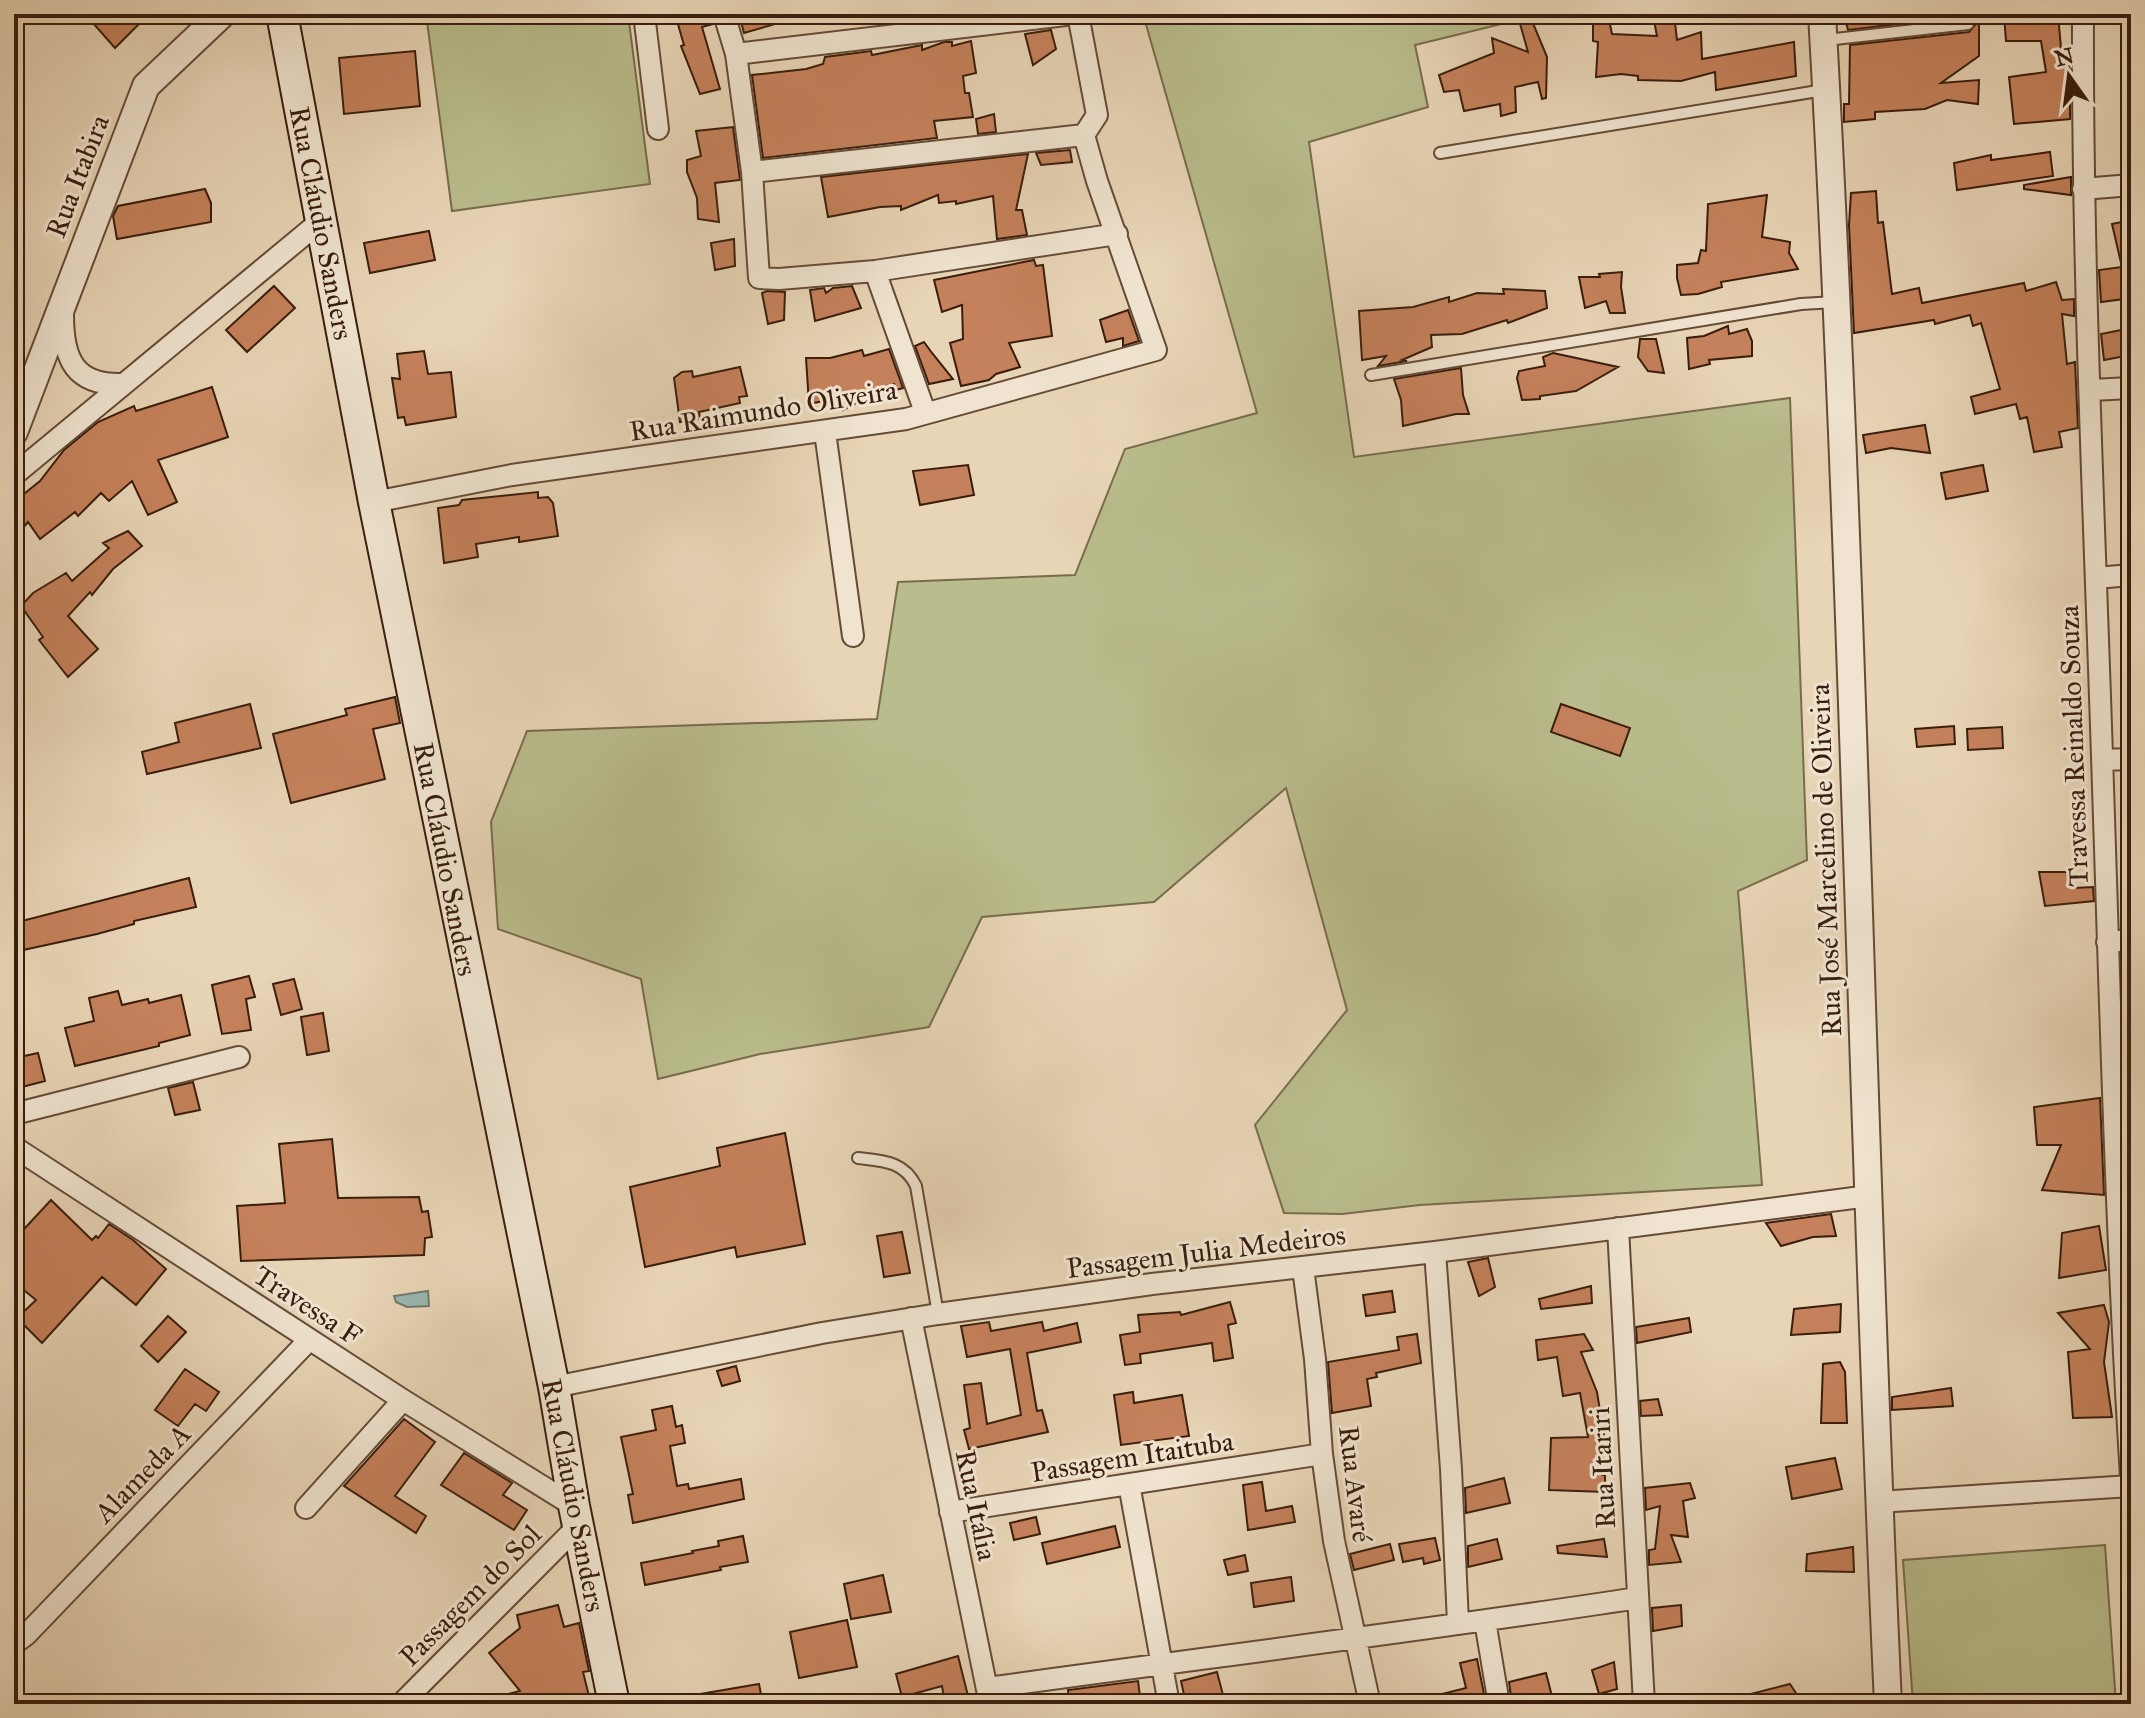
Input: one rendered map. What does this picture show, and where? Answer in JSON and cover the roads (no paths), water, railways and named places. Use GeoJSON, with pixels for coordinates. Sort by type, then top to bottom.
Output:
{"type":"FeatureCollection","features":[{"type":"Feature","properties":{"kind":"main road","name":"Rua Cláudio Sanders"},"geometry":{"type":"LineString","coordinates":[[282,14],[374,502],[554,1387],[614,1704]]}},
{"type":"Feature","properties":{"kind":"street","name":"Rua Itabira"},"geometry":{"type":"LineString","coordinates":[[14,432],[146,86],[222,14]]}},
{"type":"Feature","properties":{"kind":"street"},"geometry":{"type":"LineString","coordinates":[[644,14],[658,129]]}},
{"type":"Feature","properties":{"kind":"street"},"geometry":{"type":"LineString","coordinates":[[724,14],[736,54],[752,172],[756,269],[759,278],[875,271],[1117,234],[1084,135],[1097,115],[1076,14],[736,54]]}},
{"type":"Feature","properties":{"kind":"street","name":"Rua José Marcelino de Oliveira"},"geometry":{"type":"LineString","coordinates":[[1822,14],[1837,302],[1878,1502],[1888,1704]]}},
{"type":"Feature","properties":{"kind":"street","name":"Travessa Reinaldo Souza"},"geometry":{"type":"LineString","coordinates":[[2083,14],[2083,189],[2107,942],[2123,1128],[2131,1477]]}},
{"type":"Feature","properties":{"kind":"street"},"geometry":{"type":"LineString","coordinates":[[752,172],[1084,135]]}},
{"type":"Feature","properties":{"kind":"street"},"geometry":{"type":"LineString","coordinates":[[2083,189],[2131,185]]}},
{"type":"Feature","properties":{"kind":"street"},"geometry":{"type":"LineString","coordinates":[[14,475],[322,220]]}},
{"type":"Feature","properties":{"kind":"street","name":"Rua Raimundo Oliveira"},"geometry":{"type":"LineString","coordinates":[[374,502],[512,475],[906,419],[1156,350],[1117,234]]}},
{"type":"Feature","properties":{"kind":"street"},"geometry":{"type":"LineString","coordinates":[[875,271],[925,412]]}},
{"type":"Feature","properties":{"kind":"street"},"geometry":{"type":"LineString","coordinates":[[63,303],[63,340],[69,359],[81,376],[103,385],[124,384]]}},
{"type":"Feature","properties":{"kind":"street"},"geometry":{"type":"LineString","coordinates":[[2091,390],[2131,388]]}},
{"type":"Feature","properties":{"kind":"street"},"geometry":{"type":"LineString","coordinates":[[825,432],[853,636]]}},
{"type":"Feature","properties":{"kind":"street"},"geometry":{"type":"LineString","coordinates":[[2096,578],[2131,575]]}},
{"type":"Feature","properties":{"kind":"street"},"geometry":{"type":"LineString","coordinates":[[2102,760],[2131,759]]}},
{"type":"Feature","properties":{"kind":"street"},"geometry":{"type":"LineString","coordinates":[[2107,942],[2131,940]]}},
{"type":"Feature","properties":{"kind":"street"},"geometry":{"type":"LineString","coordinates":[[14,1114],[239,1057]]}},
{"type":"Feature","properties":{"kind":"street","name":"Travessa F"},"geometry":{"type":"LineString","coordinates":[[14,1147],[576,1516]]}},
{"type":"Feature","properties":{"kind":"street","name":"Passagem Julia Medeiros"},"geometry":{"type":"LineString","coordinates":[[554,1387],[938,1314],[1152,1284],[1435,1252],[1869,1196]]}},
{"type":"Feature","properties":{"kind":"street","name":"Rua Itariri"},"geometry":{"type":"LineString","coordinates":[[1618,1228],[1644,1704]]}},
{"type":"Feature","properties":{"kind":"street"},"geometry":{"type":"LineString","coordinates":[[1435,1252],[1451,1469],[1458,1623]]}},
{"type":"Feature","properties":{"kind":"street","name":"Rua Avaré"},"geometry":{"type":"LineString","coordinates":[[1303,1268],[1334,1541],[1370,1704]]}},
{"type":"Feature","properties":{"kind":"street","name":"Rua Itália"},"geometry":{"type":"LineString","coordinates":[[911,1318],[989,1696]]}},
{"type":"Feature","properties":{"kind":"street","name":"Alameda A"},"geometry":{"type":"LineString","coordinates":[[14,1644],[309,1340]]}},
{"type":"Feature","properties":{"kind":"street"},"geometry":{"type":"LineString","coordinates":[[306,1508],[403,1400]]}},
{"type":"Feature","properties":{"kind":"street","name":"Passagem Itaituba"},"geometry":{"type":"LineString","coordinates":[[950,1512],[1322,1454]]}},
{"type":"Feature","properties":{"kind":"street"},"geometry":{"type":"LineString","coordinates":[[1129,1484],[1169,1704]]}},
{"type":"Feature","properties":{"kind":"street"},"geometry":{"type":"LineString","coordinates":[[1878,1502],[2131,1486]]}},
{"type":"Feature","properties":{"kind":"street","name":"Passagem do Sol"},"geometry":{"type":"LineString","coordinates":[[401,1704],[576,1516]]}},
{"type":"Feature","properties":{"kind":"street"},"geometry":{"type":"LineString","coordinates":[[989,1696],[1163,1663],[1638,1598]]}},
{"type":"Feature","properties":{"kind":"street"},"geometry":{"type":"LineString","coordinates":[[1485,1621],[1499,1704]]}},
{"type":"Feature","properties":{"kind":"lane"},"geometry":{"type":"LineString","coordinates":[[1824,40],[1968,24]]}},
{"type":"Feature","properties":{"kind":"lane"},"geometry":{"type":"LineString","coordinates":[[1440,153],[1826,90]]}},
{"type":"Feature","properties":{"kind":"lane"},"geometry":{"type":"LineString","coordinates":[[1371,375],[1786,307],[1837,302]]}},
{"type":"Feature","properties":{"kind":"lane"},"geometry":{"type":"LineString","coordinates":[[858,1158],[889,1161],[910,1174],[916,1186],[938,1314]]}},
{"type":"Feature","properties":{"kind":"water"},"geometry":{"type":"Polygon","coordinates":[[[428,1291],[429,1306],[407,1307],[396,1302],[394,1296],[428,1291]]]}}]}
